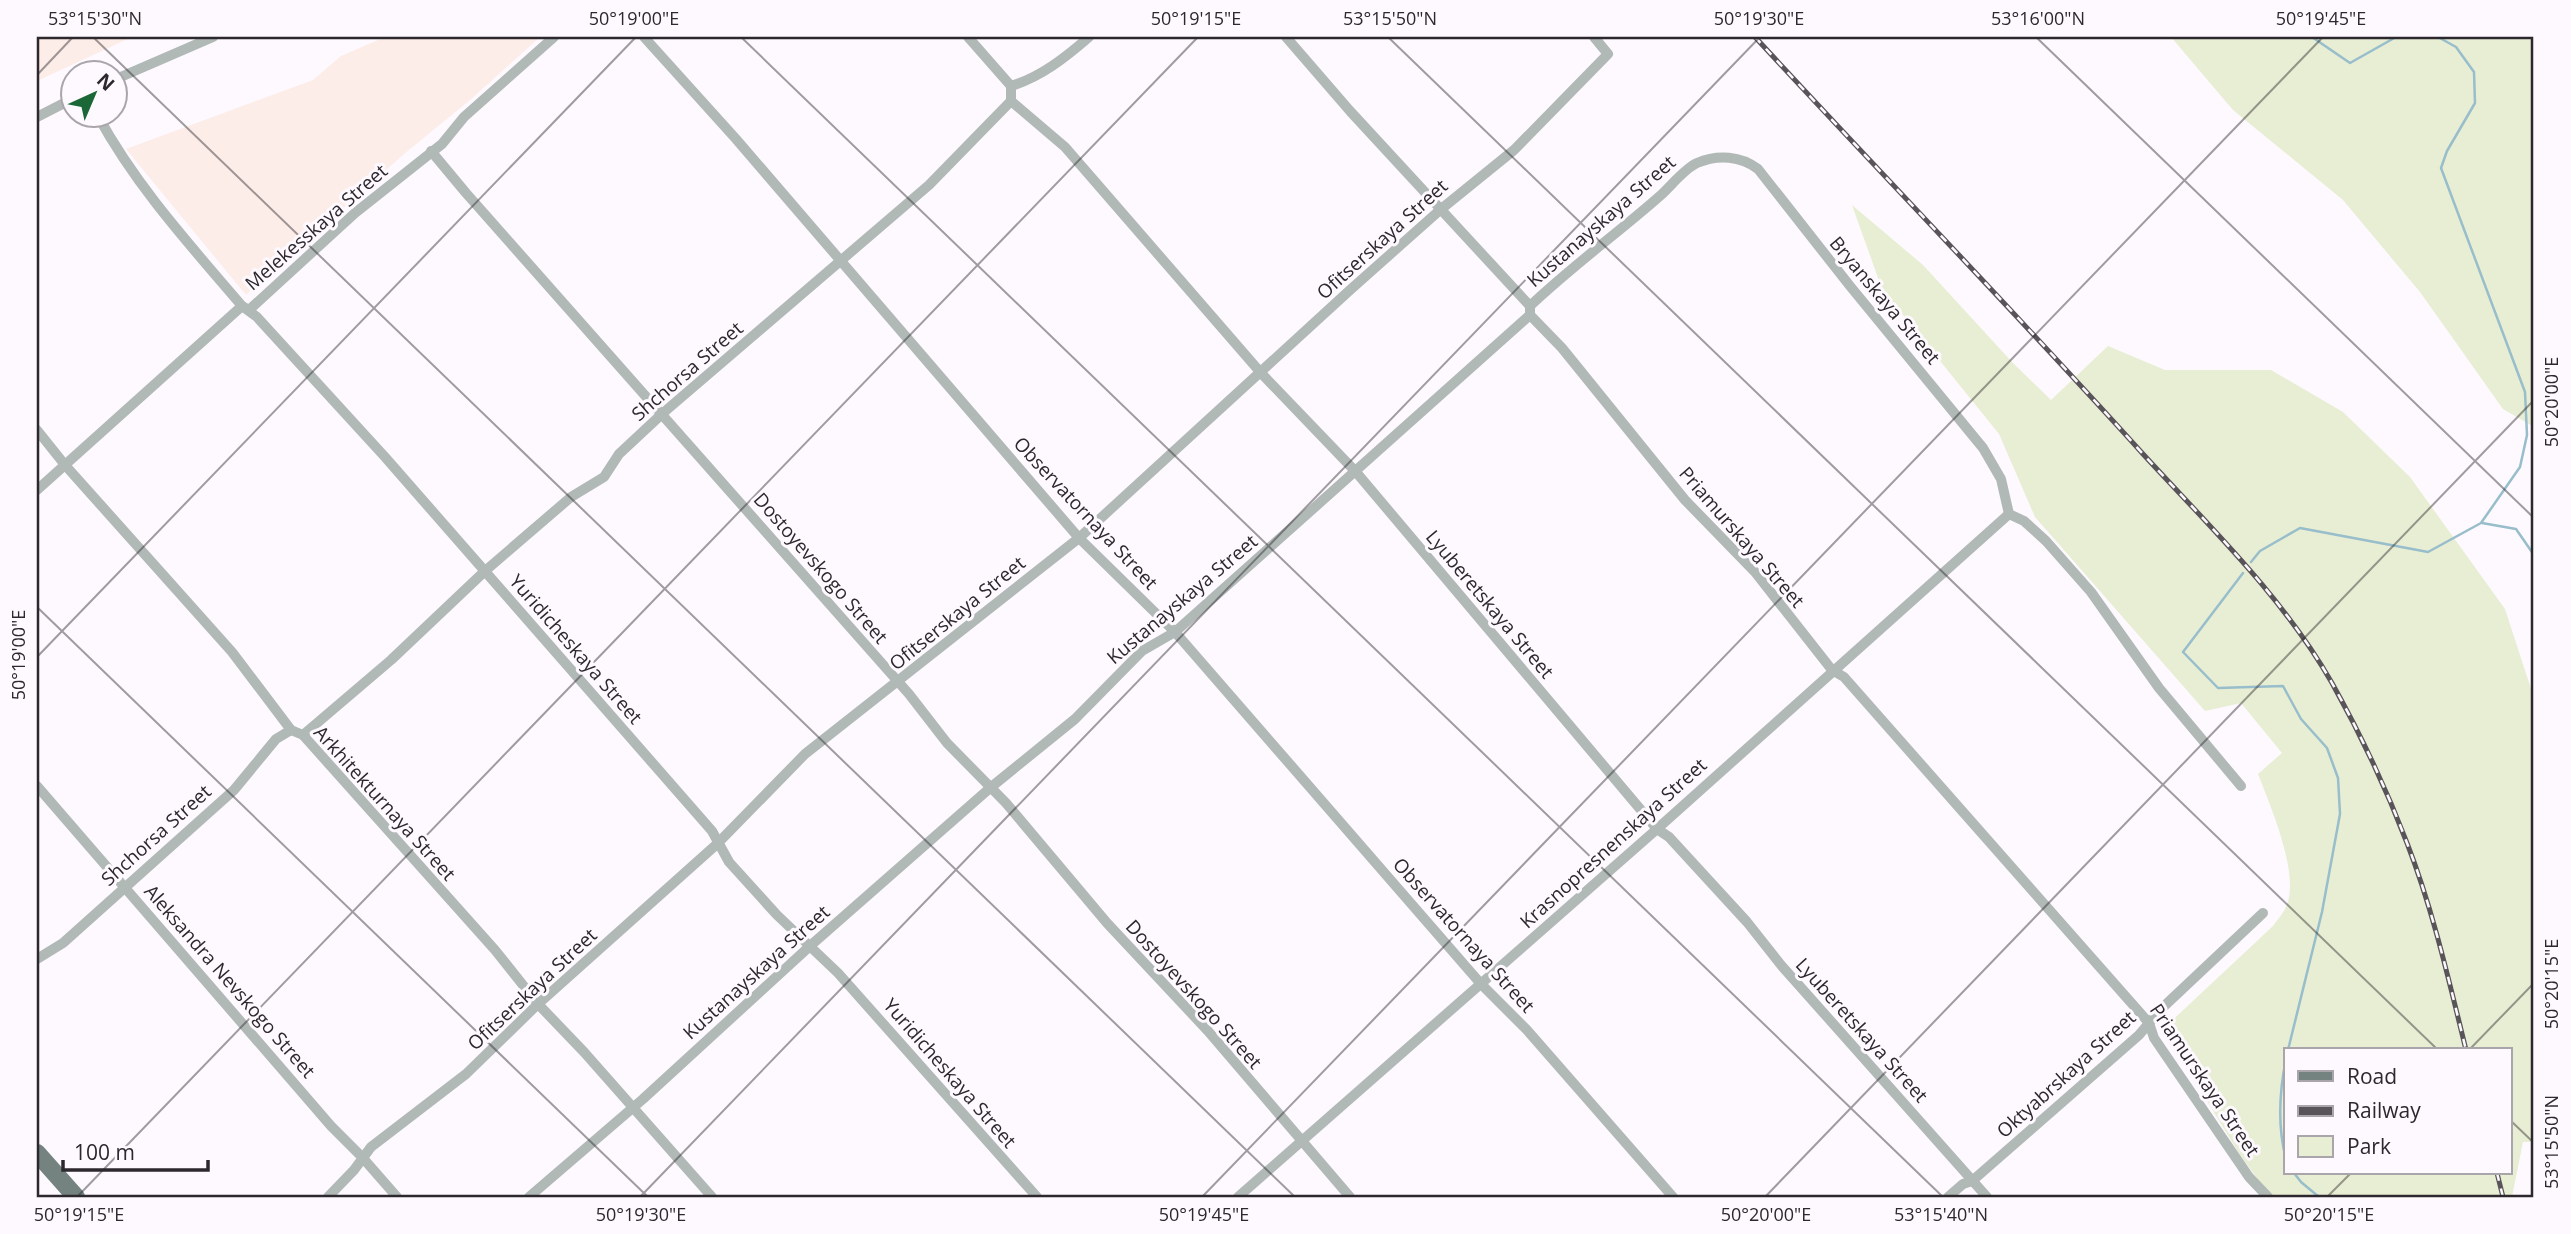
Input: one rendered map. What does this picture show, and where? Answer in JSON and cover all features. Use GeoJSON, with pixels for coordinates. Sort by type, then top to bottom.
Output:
{"type":"FeatureCollection","features":[{"type":"Feature","properties":{"kind":"main road"},"geometry":{"type":"LineString","coordinates":[[37,1153],[76,1197]]}},
{"type":"Feature","properties":{"kind":"street"},"geometry":{"type":"LineString","coordinates":[[130,73],[213,37]]}},
{"type":"Feature","properties":{"kind":"street","name":"Melekesskaya Street"},"geometry":{"type":"LineString","coordinates":[[37,490],[355,213],[431,150],[442,144],[464,117],[554,37]]}},
{"type":"Feature","properties":{"kind":"street","name":"Observatornaya Street"},"geometry":{"type":"LineString","coordinates":[[644,37],[736,139],[1079,538],[1175,632],[1481,984],[1527,1030],[1673,1197]]}},
{"type":"Feature","properties":{"kind":"street"},"geometry":{"type":"LineString","coordinates":[[968,37],[1011,86],[1011,102]]}},
{"type":"Feature","properties":{"kind":"street"},"geometry":{"type":"LineString","coordinates":[[1011,86],[1027,81],[1065,58],[1089,37]]}},
{"type":"Feature","properties":{"kind":"street","name":"Priamurskaya Street"},"geometry":{"type":"LineString","coordinates":[[1286,37],[1562,348],[1685,500],[1755,572],[1832,670],[1844,677],[2149,1023],[2154,1038],[2249,1177],[2268,1197]]}},
{"type":"Feature","properties":{"kind":"street","name":"Ofitserskaya Street"},"geometry":{"type":"LineString","coordinates":[[328,1197],[355,1170],[371,1147],[466,1074],[538,1004],[717,844],[805,754],[1079,538],[1440,210],[1514,150],[1608,54],[1594,37]]}},
{"type":"Feature","properties":{"kind":"street","name":"Shchorsa Street"},"geometry":{"type":"LineString","coordinates":[[303,735],[391,660],[485,571],[571,497],[604,477],[619,454],[663,413],[929,186],[1011,102]]}},
{"type":"Feature","properties":{"kind":"street","name":"Lyuberetskaya Street"},"geometry":{"type":"LineString","coordinates":[[1011,102],[1065,147],[1261,373],[1356,472],[1657,828],[1669,837],[1747,922],[1781,965],[1987,1197]]}},
{"type":"Feature","properties":{"kind":"street"},"geometry":{"type":"LineString","coordinates":[[37,117],[60,105]]}},
{"type":"Feature","properties":{"kind":"street","name":"Yuridicheskaya Street"},"geometry":{"type":"LineString","coordinates":[[106,130],[165,218],[385,457],[485,571],[712,831],[729,862],[909,1051],[950,1102],[1037,1197]]}},
{"type":"Feature","properties":{"kind":"street","name":"Dostoyevskogo Street"},"geometry":{"type":"LineString","coordinates":[[431,150],[898,683],[947,743],[1006,803],[1107,923],[1208,1031],[1350,1197]]}},
{"type":"Feature","properties":{"kind":"street","name":"Bryanskaya Street"},"geometry":{"type":"LineString","coordinates":[[1695,163],[1714,158],[1737,158],[1758,169],[1983,448],[2001,479],[2009,514]]}},
{"type":"Feature","properties":{"kind":"street","name":"Kustanayskaya Street"},"geometry":{"type":"LineString","coordinates":[[529,1197],[631,1106],[643,1099],[810,946],[990,788],[1075,719],[1142,651],[1175,632],[1356,472],[1530,311],[1560,278],[1661,195],[1695,163]]}},
{"type":"Feature","properties":{"kind":"street","name":"Arkhitekturnaya Street"},"geometry":{"type":"LineString","coordinates":[[37,430],[232,652],[291,730],[303,735],[495,950],[538,1004],[712,1197]]}},
{"type":"Feature","properties":{"kind":"street"},"geometry":{"type":"LineString","coordinates":[[2009,514],[2024,521],[2046,541],[2091,592],[2159,688],[2241,786]]}},
{"type":"Feature","properties":{"kind":"street","name":"Krasnopresnenskaya Street"},"geometry":{"type":"LineString","coordinates":[[1238,1197],[2009,514]]}},
{"type":"Feature","properties":{"kind":"street","name":"Shchorsa Street"},"geometry":{"type":"LineString","coordinates":[[37,959],[63,943],[234,790],[276,739],[291,730]]}},
{"type":"Feature","properties":{"kind":"street","name":"Aleksandra Nevskogo Street"},"geometry":{"type":"LineString","coordinates":[[37,786],[331,1126],[397,1197]]}},
{"type":"Feature","properties":{"kind":"street","name":"Oktyabrskaya Street"},"geometry":{"type":"LineString","coordinates":[[1948,1197],[1963,1184],[1972,1181],[2139,1035],[2160,1010],[2263,913]]}},
{"type":"Feature","properties":{"kind":"shaded area"},"geometry":{"type":"Polygon","coordinates":[[[37,37],[132,37],[82,60],[60,60],[60,70],[37,81],[37,37]]]}},
{"type":"Feature","properties":{"kind":"shaded area"},"geometry":{"type":"Polygon","coordinates":[[[385,37],[540,37],[246,295],[126,149],[313,80],[341,56],[385,37]]]}},
{"type":"Feature","properties":{"kind":"green space"},"geometry":{"type":"Polygon","coordinates":[[[2171,37],[2534,37],[2534,427],[2503,409],[2420,292],[2343,200],[2233,110],[2171,37]]]}},
{"type":"Feature","properties":{"kind":"green space"},"geometry":{"type":"Polygon","coordinates":[[[1852,205],[1923,265],[2012,362],[2051,400],[2108,346],[2165,370],[2271,370],[2343,412],[2410,477],[2505,609],[2534,698],[2534,1142],[2523,1142],[2512,1197],[2271,1197],[2240,1155],[2163,1029],[2273,926],[2286,907],[2290,894],[2287,859],[2258,774],[2282,753],[2241,703],[2205,711],[2035,517],[1999,434],[1882,289],[1852,205]]]}},
{"type":"Feature","properties":{"kind":"waterway"},"geometry":{"type":"LineString","coordinates":[[2312,37],[2350,63],[2396,37]]}},
{"type":"Feature","properties":{"kind":"waterway"},"geometry":{"type":"LineString","coordinates":[[2251,562],[2260,551],[2300,528],[2428,552],[2481,523],[2520,467],[2527,435],[2525,392],[2441,168],[2447,151],[2475,103],[2474,72],[2456,47],[2438,37]]}},
{"type":"Feature","properties":{"kind":"waterway"},"geometry":{"type":"LineString","coordinates":[[2482,523],[2516,529],[2534,555]]}},
{"type":"Feature","properties":{"kind":"waterway"},"geometry":{"type":"LineString","coordinates":[[2243,573],[2183,652],[2218,688],[2283,686],[2301,719],[2327,748],[2338,778],[2340,814],[2322,912],[2288,1048]]}},
{"type":"Feature","properties":{"kind":"waterway"},"geometry":{"type":"LineString","coordinates":[[2284,1072],[2280,1109],[2284,1149]]}},
{"type":"Feature","properties":{"kind":"waterway"},"geometry":{"type":"LineString","coordinates":[[2295,1174],[2319,1197]]}},
{"type":"Feature","properties":{"kind":"railway"},"geometry":{"type":"LineString","coordinates":[[1755,37],[2219,535],[2268,592],[2313,651],[2363,742],[2407,843],[2433,920],[2466,1048]]}},
{"type":"Feature","properties":{"kind":"railway"},"geometry":{"type":"LineString","coordinates":[[2497,1174],[2503,1197]]}}]}
